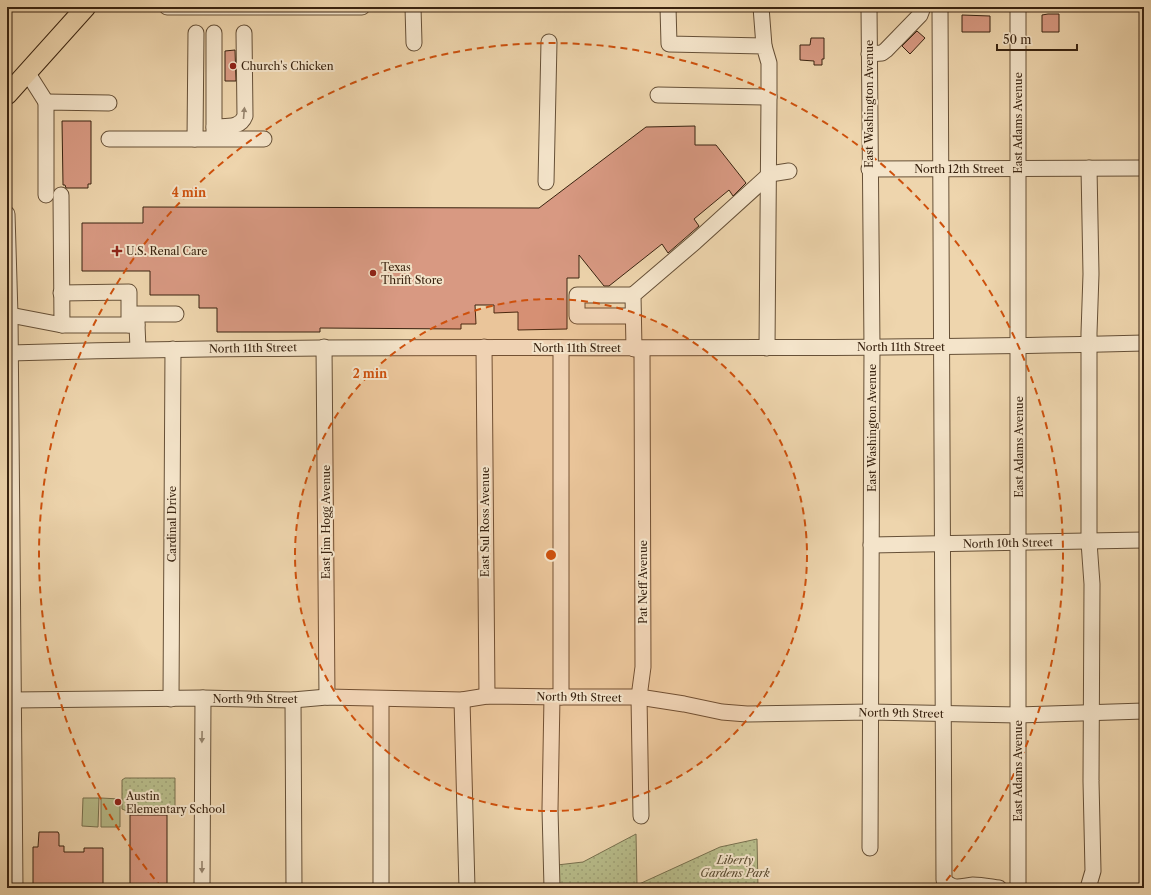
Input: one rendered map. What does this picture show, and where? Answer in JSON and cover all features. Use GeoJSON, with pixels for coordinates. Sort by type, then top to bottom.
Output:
{"type":"FeatureCollection","features":[{"type":"Feature","properties":{"kind":"main road"},"geometry":{"type":"LineString","coordinates":[[7,94],[86,7]]}},
{"type":"Feature","properties":{"kind":"street"},"geometry":{"type":"LineString","coordinates":[[166,7],[362,7]]}},
{"type":"Feature","properties":{"kind":"street"},"geometry":{"type":"LineString","coordinates":[[408,7],[418,7]]}},
{"type":"Feature","properties":{"kind":"street"},"geometry":{"type":"LineString","coordinates":[[413,7],[414,44]]}},
{"type":"Feature","properties":{"kind":"street"},"geometry":{"type":"LineString","coordinates":[[668,7],[669,44],[764,46]]}},
{"type":"Feature","properties":{"kind":"street"},"geometry":{"type":"LineString","coordinates":[[761,7],[764,46],[769,64],[770,174],[768,348]]}},
{"type":"Feature","properties":{"kind":"street","name":"East Washington Avenue"},"geometry":{"type":"LineString","coordinates":[[869,7],[869,169],[872,347],[870,848]]}},
{"type":"Feature","properties":{"kind":"street"},"geometry":{"type":"LineString","coordinates":[[869,54],[882,53],[886,50],[920,15],[923,7]]}},
{"type":"Feature","properties":{"kind":"street"},"geometry":{"type":"LineString","coordinates":[[940,7],[943,347],[942,544],[944,880],[948,885],[954,888],[974,885],[999,888]]}},
{"type":"Feature","properties":{"kind":"street","name":"East Adams Avenue"},"geometry":{"type":"LineString","coordinates":[[1018,7],[1018,888]]}},
{"type":"Feature","properties":{"kind":"street"},"geometry":{"type":"LineString","coordinates":[[195,139],[196,33]]}},
{"type":"Feature","properties":{"kind":"street"},"geometry":{"type":"LineString","coordinates":[[214,33],[214,133]]}},
{"type":"Feature","properties":{"kind":"street"},"geometry":{"type":"LineString","coordinates":[[109,140],[195,139],[243,122],[245,116],[244,33]]}},
{"type":"Feature","properties":{"kind":"street"},"geometry":{"type":"LineString","coordinates":[[546,182],[549,42]]}},
{"type":"Feature","properties":{"kind":"street"},"geometry":{"type":"LineString","coordinates":[[27,72],[46,102],[61,293],[62,325]]}},
{"type":"Feature","properties":{"kind":"street"},"geometry":{"type":"LineString","coordinates":[[658,96],[769,97]]}},
{"type":"Feature","properties":{"kind":"street"},"geometry":{"type":"LineString","coordinates":[[46,102],[109,103]]}},
{"type":"Feature","properties":{"kind":"street"},"geometry":{"type":"LineString","coordinates":[[214,133],[264,139]]}},
{"type":"Feature","properties":{"kind":"street"},"geometry":{"type":"LineString","coordinates":[[1088,888],[1093,872],[1090,713],[1092,584],[1089,542],[1089,344],[1091,274],[1089,168]]}},
{"type":"Feature","properties":{"kind":"street","name":"North 12th Street"},"geometry":{"type":"LineString","coordinates":[[869,169],[1144,168]]}},
{"type":"Feature","properties":{"kind":"street"},"geometry":{"type":"LineString","coordinates":[[633,316],[576,316],[576,295],[633,295],[695,242],[770,174],[789,171]]}},
{"type":"Feature","properties":{"kind":"street"},"geometry":{"type":"LineString","coordinates":[[7,214],[10,353],[15,888]]}},
{"type":"Feature","properties":{"kind":"street"},"geometry":{"type":"LineString","coordinates":[[61,293],[129,292],[138,349]]}},
{"type":"Feature","properties":{"kind":"street","name":"Pat Neff Avenue"},"geometry":{"type":"LineString","coordinates":[[633,295],[633,316],[638,349],[643,667],[639,697],[641,816]]}},
{"type":"Feature","properties":{"kind":"street"},"geometry":{"type":"LineString","coordinates":[[133,325],[137,314],[176,314]]}},
{"type":"Feature","properties":{"kind":"street"},"geometry":{"type":"LineString","coordinates":[[9,322],[62,325],[133,325]]}},
{"type":"Feature","properties":{"kind":"street","name":"North 11th Street"},"geometry":{"type":"LineString","coordinates":[[10,353],[138,349],[324,347],[638,349],[943,347],[1144,343]]}},
{"type":"Feature","properties":{"kind":"street","name":"East Jim Hogg Avenue"},"geometry":{"type":"LineString","coordinates":[[324,347],[327,697]]}},
{"type":"Feature","properties":{"kind":"street","name":"East Sul Ross Avenue"},"geometry":{"type":"LineString","coordinates":[[484,347],[487,696]]}},
{"type":"Feature","properties":{"kind":"street"},"geometry":{"type":"LineString","coordinates":[[552,888],[550,809],[556,697],[561,348]]}},
{"type":"Feature","properties":{"kind":"street","name":"Cardinal Drive"},"geometry":{"type":"LineString","coordinates":[[171,699],[173,349]]}},
{"type":"Feature","properties":{"kind":"street","name":"North 10th Street"},"geometry":{"type":"LineString","coordinates":[[871,545],[1018,544],[1144,540]]}},
{"type":"Feature","properties":{"kind":"street","name":"North 9th Street"},"geometry":{"type":"LineString","coordinates":[[13,700],[203,698],[293,700],[327,697],[462,700],[487,696],[639,697],[722,712],[747,714],[870,712],[1018,715],[1144,711]]}},
{"type":"Feature","properties":{"kind":"street"},"geometry":{"type":"LineString","coordinates":[[202,888],[203,698]]}},
{"type":"Feature","properties":{"kind":"street"},"geometry":{"type":"LineString","coordinates":[[381,698],[381,888]]}},
{"type":"Feature","properties":{"kind":"street"},"geometry":{"type":"LineString","coordinates":[[293,700],[294,888]]}},
{"type":"Feature","properties":{"kind":"street"},"geometry":{"type":"LineString","coordinates":[[462,700],[467,888]]}},
{"type":"Feature","properties":{"kind":"green space"},"geometry":{"type":"Polygon","coordinates":[[[125,778],[175,778],[175,807],[157,806],[144,811],[135,812],[122,809],[122,780],[125,778]]]}},
{"type":"Feature","properties":{"kind":"green space"},"geometry":{"type":"Polygon","coordinates":[[[83,798],[99,798],[98,827],[82,826],[83,798]]]}},
{"type":"Feature","properties":{"kind":"green space"},"geometry":{"type":"Polygon","coordinates":[[[101,798],[120,799],[120,827],[101,827],[101,798]]]}},
{"type":"Feature","properties":{"kind":"green space","name":"Liberty Gardens Park"},"geometry":{"type":"Polygon","coordinates":[[[636,834],[637,885],[720,847],[757,839],[758,888],[557,888],[557,865],[583,862],[636,834]]]}},
{"type":"Feature","properties":{"kind":"building"},"geometry":{"type":"Polygon","coordinates":[[[1059,14],[1059,32],[1042,32],[1042,15],[1059,14]]]}},
{"type":"Feature","properties":{"kind":"building"},"geometry":{"type":"Polygon","coordinates":[[[962,15],[990,16],[990,32],[962,32],[962,15]]]}},
{"type":"Feature","properties":{"kind":"building"},"geometry":{"type":"Polygon","coordinates":[[[917,31],[925,38],[910,54],[902,46],[917,31]]]}},
{"type":"Feature","properties":{"kind":"building"},"geometry":{"type":"Polygon","coordinates":[[[811,38],[824,38],[824,59],[822,59],[822,65],[814,65],[814,61],[800,60],[800,45],[810,45],[811,38]]]}},
{"type":"Feature","properties":{"kind":"building","name":"Church's Chicken"},"geometry":{"type":"Polygon","coordinates":[[[235,50],[236,81],[225,81],[225,51],[235,50]]]}},
{"type":"Feature","properties":{"kind":"building"},"geometry":{"type":"Polygon","coordinates":[[[62,121],[91,121],[91,184],[88,184],[88,188],[66,188],[65,185],[63,185],[62,121]]]}},
{"type":"Feature","properties":{"kind":"building"},"geometry":{"type":"Polygon","coordinates":[[[695,126],[695,145],[716,145],[746,183],[733,196],[729,190],[694,219],[699,226],[668,253],[662,244],[609,286],[604,286],[579,255],[579,278],[567,278],[567,329],[518,330],[518,312],[494,313],[494,305],[475,305],[476,324],[461,324],[461,329],[320,328],[320,332],[217,332],[217,308],[199,308],[199,295],[150,295],[150,271],[82,271],[82,223],[143,223],[143,207],[539,208],[646,127],[695,126]]]}},
{"type":"Feature","properties":{"kind":"building"},"geometry":{"type":"Polygon","coordinates":[[[130,815],[167,815],[167,884],[164,884],[164,888],[130,888],[130,815]]]}},
{"type":"Feature","properties":{"kind":"building"},"geometry":{"type":"Polygon","coordinates":[[[39,832],[58,832],[59,846],[64,846],[64,852],[84,852],[84,848],[103,848],[103,888],[33,888],[33,847],[38,847],[39,832]]]}},
{"type":"Feature","properties":{"kind":"place","name":"Church's Chicken"},"geometry":{"type":"Point","coordinates":[233,66]}},
{"type":"Feature","properties":{"kind":"place","name":"U.S. Renal Care"},"geometry":{"type":"Point","coordinates":[117,251]}},
{"type":"Feature","properties":{"kind":"place","name":"Texas Thrift Store"},"geometry":{"type":"Point","coordinates":[373,273]}},
{"type":"Feature","properties":{"kind":"place","name":"Austin Elementary School"},"geometry":{"type":"Point","coordinates":[118,802]}}]}
